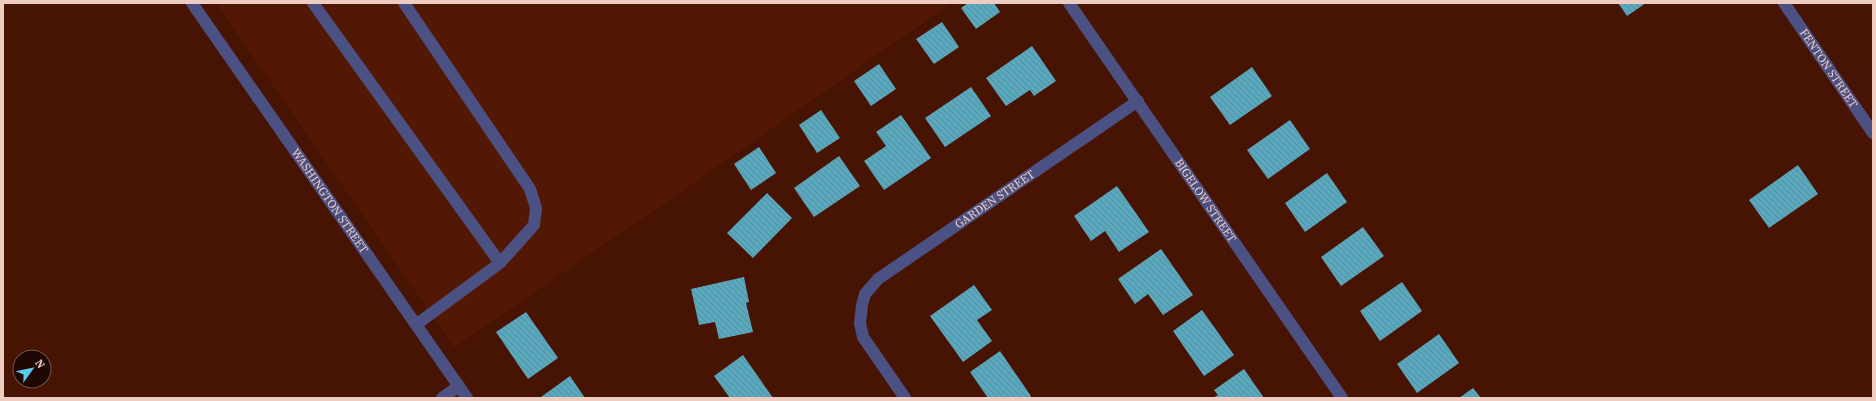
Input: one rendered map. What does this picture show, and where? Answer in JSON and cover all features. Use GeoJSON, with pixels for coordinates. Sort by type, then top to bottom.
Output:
{"type":"FeatureCollection","features":[{"type":"Feature","properties":{"kind":"street","name":"WASHINGTON STREET"},"geometry":{"type":"LineString","coordinates":[[192,3],[417,324],[467,398]]}},
{"type":"Feature","properties":{"kind":"street"},"geometry":{"type":"LineString","coordinates":[[313,3],[500,263]]}},
{"type":"Feature","properties":{"kind":"street"},"geometry":{"type":"LineString","coordinates":[[404,3],[530,189],[536,208],[534,225],[500,263],[417,324]]}},
{"type":"Feature","properties":{"kind":"street","name":"BIGELOW STREET"},"geometry":{"type":"LineString","coordinates":[[1069,3],[1342,398]]}},
{"type":"Feature","properties":{"kind":"street","name":"FENTON STREET"},"geometry":{"type":"LineString","coordinates":[[1784,3],[1873,133]]}},
{"type":"Feature","properties":{"kind":"street","name":"GARDEN STREET"},"geometry":{"type":"LineString","coordinates":[[905,398],[863,337],[860,323],[865,294],[878,279],[1138,101]]}},
{"type":"Feature","properties":{"kind":"street"},"geometry":{"type":"LineString","coordinates":[[442,398],[459,386]]}},
{"type":"Feature","properties":{"kind":"shaded area"},"geometry":{"type":"Polygon","coordinates":[[[216,3],[951,3],[658,208],[454,347],[216,3]]]}},
{"type":"Feature","properties":{"kind":"building"},"geometry":{"type":"Polygon","coordinates":[[[968,3],[994,3],[1000,12],[976,29],[961,8],[968,3]]]}},
{"type":"Feature","properties":{"kind":"building"},"geometry":{"type":"Polygon","coordinates":[[[1618,3],[1646,3],[1627,16],[1618,3]]]}},
{"type":"Feature","properties":{"kind":"building"},"geometry":{"type":"Polygon","coordinates":[[[942,22],[959,47],[934,64],[916,39],[942,22]]]}},
{"type":"Feature","properties":{"kind":"building"},"geometry":{"type":"Polygon","coordinates":[[[1032,46],[1056,81],[1034,96],[1030,90],[1006,106],[986,78],[1032,46]]]}},
{"type":"Feature","properties":{"kind":"building"},"geometry":{"type":"Polygon","coordinates":[[[879,64],[896,89],[871,106],[854,81],[879,64]]]}},
{"type":"Feature","properties":{"kind":"building"},"geometry":{"type":"Polygon","coordinates":[[[1252,67],[1272,96],[1230,125],[1210,97],[1252,67]]]}},
{"type":"Feature","properties":{"kind":"building"},"geometry":{"type":"Polygon","coordinates":[[[971,87],[991,116],[945,147],[925,118],[971,87]]]}},
{"type":"Feature","properties":{"kind":"building"},"geometry":{"type":"Polygon","coordinates":[[[821,110],[840,138],[817,153],[799,125],[821,110]]]}},
{"type":"Feature","properties":{"kind":"building"},"geometry":{"type":"Polygon","coordinates":[[[901,115],[931,158],[884,190],[864,161],[886,146],[876,132],[901,115]]]}},
{"type":"Feature","properties":{"kind":"building"},"geometry":{"type":"Polygon","coordinates":[[[1290,120],[1310,149],[1268,179],[1247,150],[1290,120]]]}},
{"type":"Feature","properties":{"kind":"building"},"geometry":{"type":"Polygon","coordinates":[[[759,147],[776,173],[751,190],[734,164],[759,147]]]}},
{"type":"Feature","properties":{"kind":"building"},"geometry":{"type":"Polygon","coordinates":[[[839,156],[860,186],[814,217],[794,188],[839,156]]]}},
{"type":"Feature","properties":{"kind":"building"},"geometry":{"type":"Polygon","coordinates":[[[1798,165],[1818,194],[1769,228],[1749,200],[1798,165]]]}},
{"type":"Feature","properties":{"kind":"building"},"geometry":{"type":"Polygon","coordinates":[[[1327,173],[1347,202],[1305,232],[1285,203],[1327,173]]]}},
{"type":"Feature","properties":{"kind":"building"},"geometry":{"type":"Polygon","coordinates":[[[1117,186],[1149,232],[1119,252],[1105,231],[1091,241],[1074,216],[1117,186]]]}},
{"type":"Feature","properties":{"kind":"building"},"geometry":{"type":"Polygon","coordinates":[[[767,193],[792,218],[753,258],[727,233],[767,193]]]}},
{"type":"Feature","properties":{"kind":"building"},"geometry":{"type":"Polygon","coordinates":[[[1363,227],[1384,256],[1341,286],[1321,257],[1363,227]]]}},
{"type":"Feature","properties":{"kind":"building"},"geometry":{"type":"Polygon","coordinates":[[[1161,249],[1193,295],[1163,315],[1148,294],[1135,304],[1118,279],[1161,249]]]}},
{"type":"Feature","properties":{"kind":"building"},"geometry":{"type":"Polygon","coordinates":[[[744,277],[749,302],[746,303],[753,332],[719,339],[715,322],[699,325],[691,289],[744,277]]]}},
{"type":"Feature","properties":{"kind":"building"},"geometry":{"type":"Polygon","coordinates":[[[1402,282],[1422,311],[1380,341],[1360,311],[1402,282]]]}},
{"type":"Feature","properties":{"kind":"building"},"geometry":{"type":"Polygon","coordinates":[[[974,285],[992,310],[977,320],[992,341],[963,362],[930,316],[974,285]]]}},
{"type":"Feature","properties":{"kind":"building"},"geometry":{"type":"Polygon","coordinates":[[[1202,310],[1234,355],[1204,376],[1173,331],[1202,310]]]}},
{"type":"Feature","properties":{"kind":"building"},"geometry":{"type":"Polygon","coordinates":[[[526,312],[558,358],[528,379],[496,332],[526,312]]]}},
{"type":"Feature","properties":{"kind":"building"},"geometry":{"type":"Polygon","coordinates":[[[1439,334],[1459,363],[1417,393],[1397,364],[1439,334]]]}},
{"type":"Feature","properties":{"kind":"building"},"geometry":{"type":"Polygon","coordinates":[[[1000,351],[1031,396],[1029,398],[988,398],[970,372],[1000,351]]]}},
{"type":"Feature","properties":{"kind":"building"},"geometry":{"type":"Polygon","coordinates":[[[743,355],[773,398],[730,398],[714,376],[743,355]]]}},
{"type":"Feature","properties":{"kind":"building"},"geometry":{"type":"Polygon","coordinates":[[[1244,369],[1264,398],[1213,398],[1218,395],[1214,390],[1244,369]]]}},
{"type":"Feature","properties":{"kind":"building"},"geometry":{"type":"Polygon","coordinates":[[[570,376],[585,398],[541,398],[541,397],[570,376]]]}},
{"type":"Feature","properties":{"kind":"building"},"geometry":{"type":"Polygon","coordinates":[[[1473,388],[1481,398],[1459,398],[1473,388]]]}}]}
